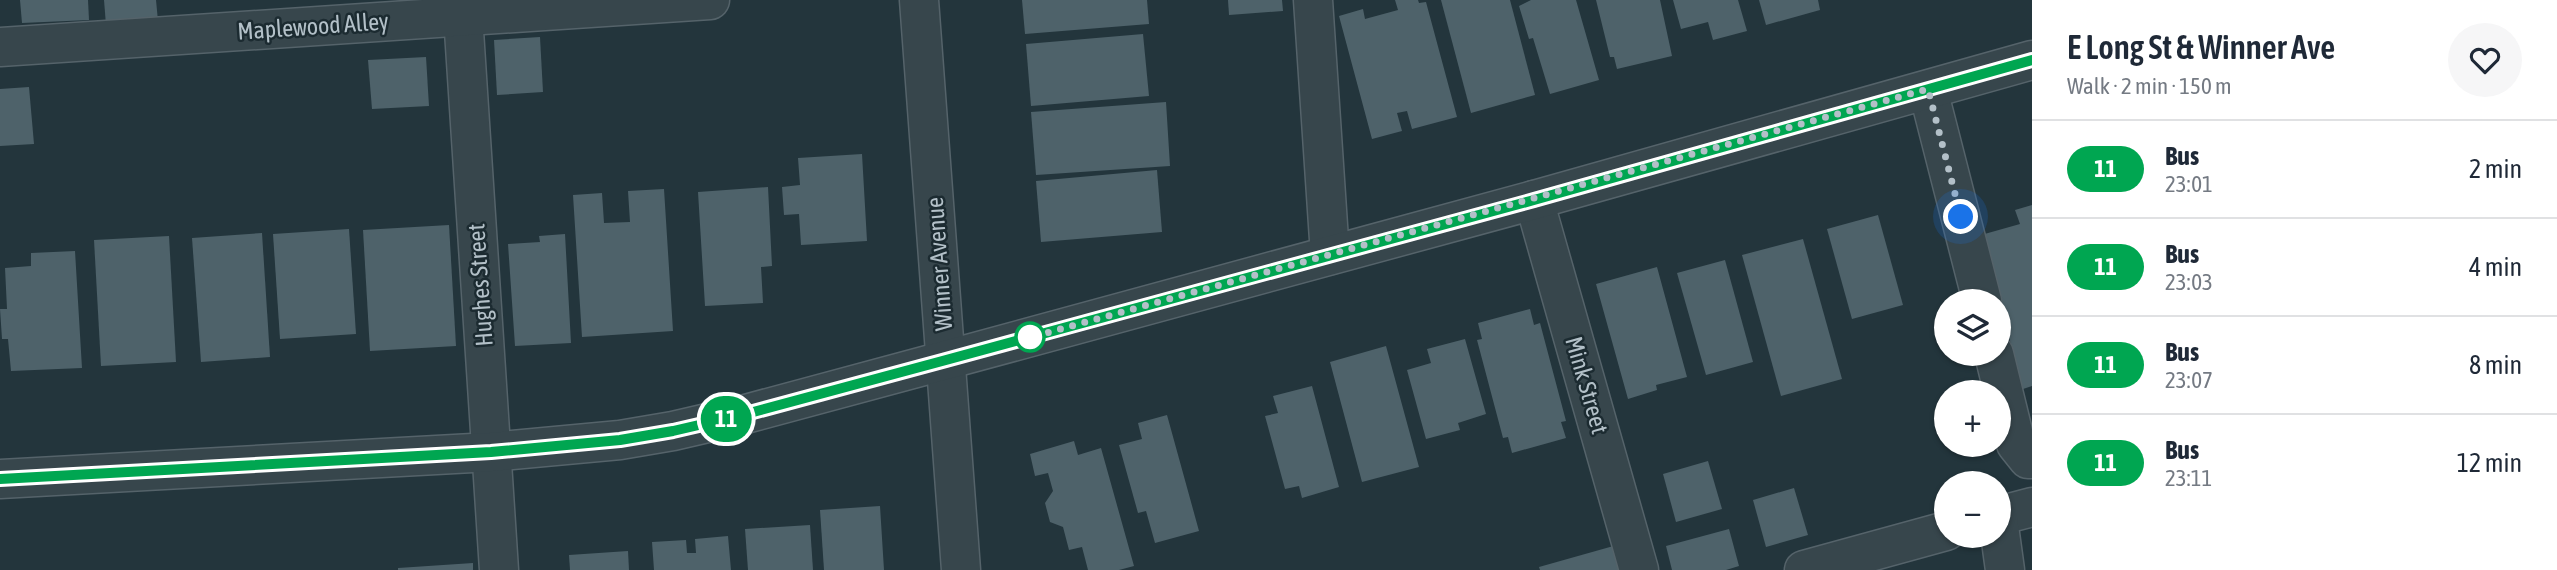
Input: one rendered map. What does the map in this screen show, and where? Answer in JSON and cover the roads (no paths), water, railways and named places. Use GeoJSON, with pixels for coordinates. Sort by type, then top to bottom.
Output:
{"type":"FeatureCollection","features":[{"type":"Feature","properties":{"kind":"street","name":"Maplewood Alley"},"geometry":{"type":"LineString","coordinates":[[0,47],[463,8],[710,0]]}},
{"type":"Feature","properties":{"kind":"street","name":"Winner Avenue"},"geometry":{"type":"LineString","coordinates":[[919,0],[961,570]]}},
{"type":"Feature","properties":{"kind":"street"},"geometry":{"type":"LineString","coordinates":[[1313,0],[1329,254]]}},
{"type":"Feature","properties":{"kind":"street","name":"Hughes Street"},"geometry":{"type":"LineString","coordinates":[[463,8],[499,570]]}},
{"type":"Feature","properties":{"kind":"street"},"geometry":{"type":"LineString","coordinates":[[0,479],[491,452],[620,440],[673,431],[742,415],[1534,200],[2032,60]]}},
{"type":"Feature","properties":{"kind":"street"},"geometry":{"type":"LineString","coordinates":[[1928,89],[1979,289]]}},
{"type":"Feature","properties":{"kind":"street","name":"Mink Street"},"geometry":{"type":"LineString","coordinates":[[1534,200],[1639,570]]}},
{"type":"Feature","properties":{"kind":"street"},"geometry":{"type":"LineString","coordinates":[[1997,366],[2016,444],[2028,459],[2032,459]]}},
{"type":"Feature","properties":{"kind":"street"},"geometry":{"type":"LineString","coordinates":[[2011,514],[2032,507]]}},
{"type":"Feature","properties":{"kind":"street"},"geometry":{"type":"LineString","coordinates":[[1804,570],[1934,534]]}},
{"type":"Feature","properties":{"kind":"street"},"geometry":{"type":"LineString","coordinates":[[2002,548],[2005,570]]}}]}
